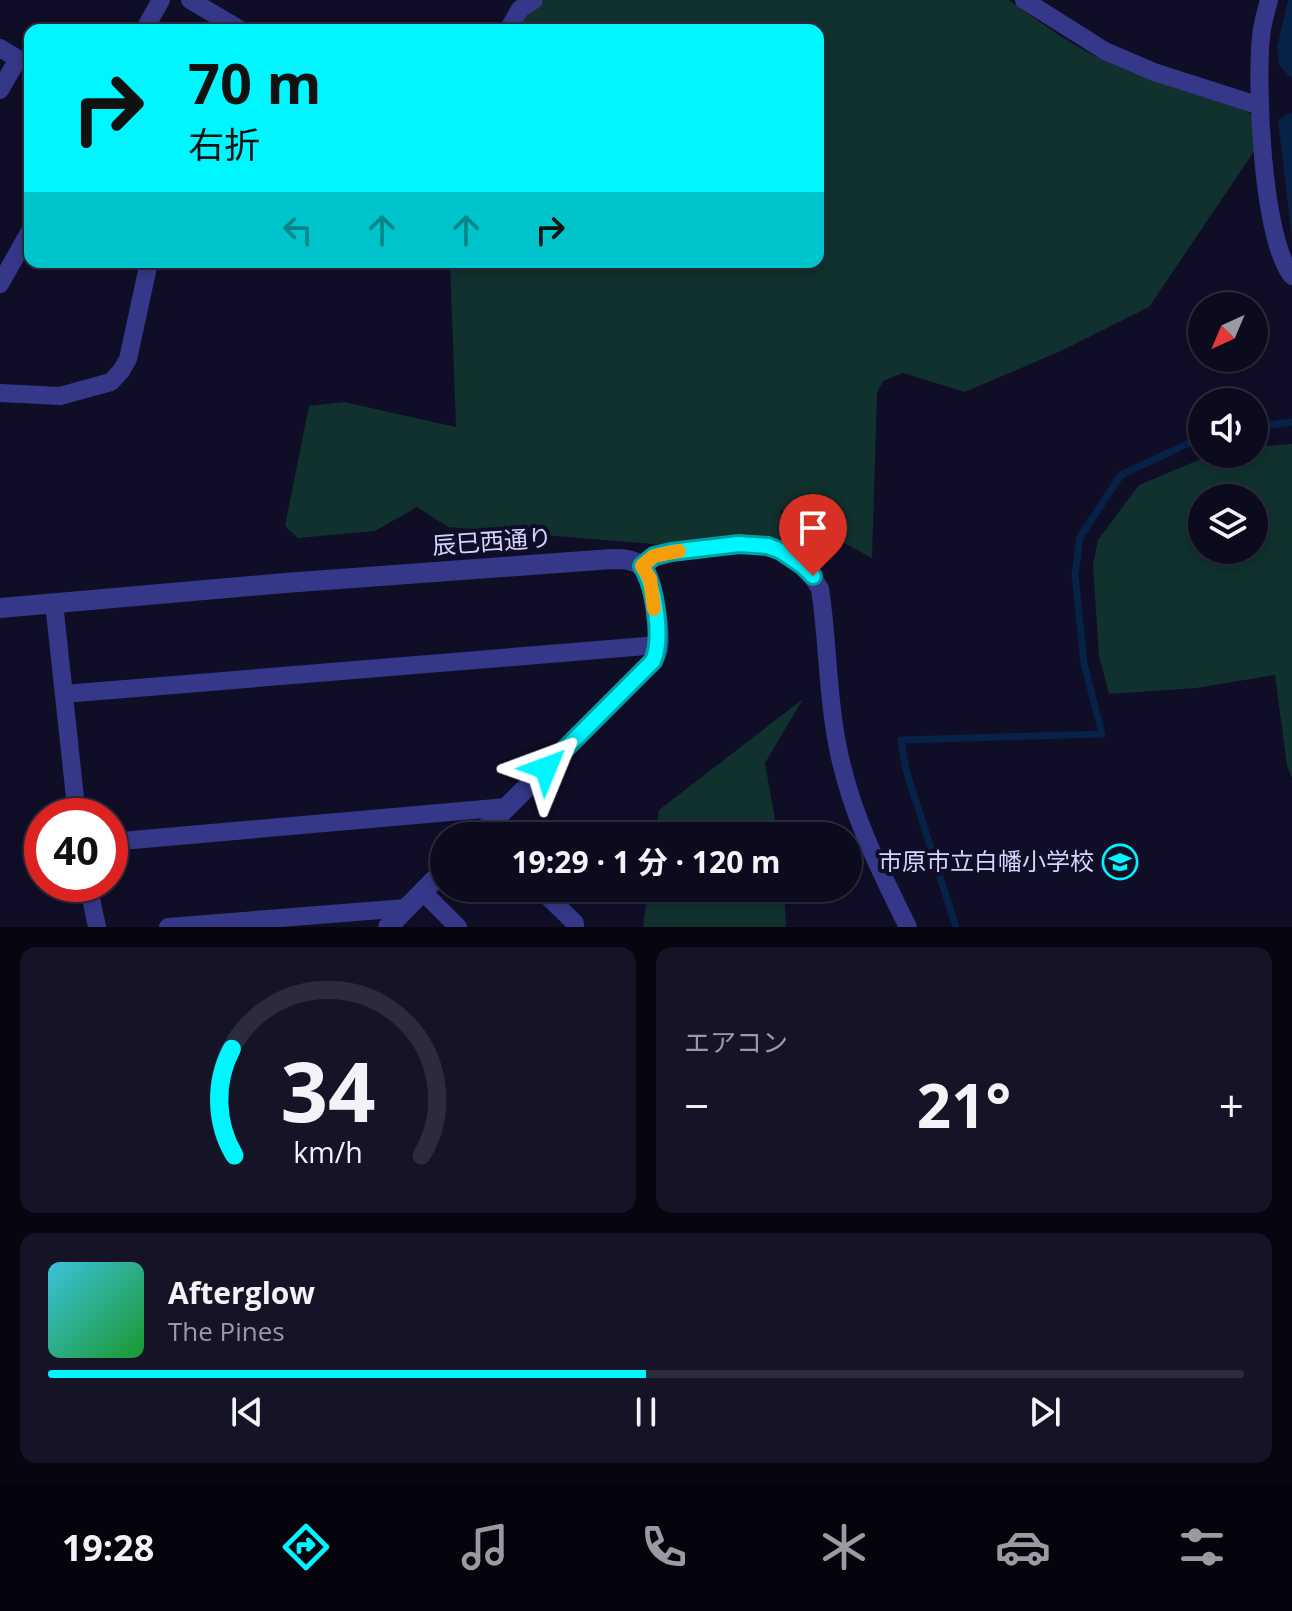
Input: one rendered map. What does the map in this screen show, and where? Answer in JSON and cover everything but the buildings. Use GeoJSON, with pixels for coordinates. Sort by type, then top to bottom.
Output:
{"type":"FeatureCollection","features":[{"type":"Feature","properties":{"kind":"street"},"geometry":{"type":"LineString","coordinates":[[147,24],[161,0]]}},
{"type":"Feature","properties":{"kind":"street"},"geometry":{"type":"LineString","coordinates":[[190,0],[231,24]]}},
{"type":"Feature","properties":{"kind":"street"},"geometry":{"type":"LineString","coordinates":[[1024,0],[1105,51],[1154,72],[1260,106]]}},
{"type":"Feature","properties":{"kind":"street"},"geometry":{"type":"LineString","coordinates":[[1269,0],[1261,39],[1260,106],[1265,174],[1280,255],[1292,276]]}},
{"type":"Feature","properties":{"kind":"street"},"geometry":{"type":"LineString","coordinates":[[510,24],[519,3]]}},
{"type":"Feature","properties":{"kind":"street"},"geometry":{"type":"LineString","coordinates":[[0,48],[18,59],[0,90]]}},
{"type":"Feature","properties":{"kind":"street"},"geometry":{"type":"LineString","coordinates":[[0,284],[24,242]]}},
{"type":"Feature","properties":{"kind":"street"},"geometry":{"type":"LineString","coordinates":[[0,393],[60,396],[111,382],[128,359],[148,268]]}},
{"type":"Feature","properties":{"kind":"street"},"geometry":{"type":"LineString","coordinates":[[493,822],[653,661],[658,645],[650,579],[642,566],[654,556],[671,552],[739,544],[768,546],[803,566],[820,589],[830,703],[847,787],[863,836],[908,927]]}},
{"type":"Feature","properties":{"kind":"street","name":"辰巳西通り"},"geometry":{"type":"LineString","coordinates":[[0,608],[612,559],[628,560],[642,566]]}},
{"type":"Feature","properties":{"kind":"street"},"geometry":{"type":"LineString","coordinates":[[54,603],[75,798]]}},
{"type":"Feature","properties":{"kind":"street"},"geometry":{"type":"LineString","coordinates":[[64,694],[658,645]]}},
{"type":"Feature","properties":{"kind":"street"},"geometry":{"type":"LineString","coordinates":[[128,840],[507,807]]}},
{"type":"Feature","properties":{"kind":"street"},"geometry":{"type":"LineString","coordinates":[[388,927],[430,885]]}},
{"type":"Feature","properties":{"kind":"street"},"geometry":{"type":"LineString","coordinates":[[423,892],[458,927]]}},
{"type":"Feature","properties":{"kind":"street"},"geometry":{"type":"LineString","coordinates":[[92,902],[97,927]]}},
{"type":"Feature","properties":{"kind":"street"},"geometry":{"type":"LineString","coordinates":[[553,902],[575,923],[575,927]]}},
{"type":"Feature","properties":{"kind":"street"},"geometry":{"type":"LineString","coordinates":[[168,927],[406,908]]}},
{"type":"Feature","properties":{"kind":"green space"},"geometry":{"type":"Polygon","coordinates":[[[545,0],[1009,0],[1095,56],[1159,82],[1247,111],[1252,116],[1255,150],[1149,307],[1061,351],[965,392],[903,373],[883,381],[877,393],[872,558],[780,509],[784,527],[778,542],[739,536],[665,545],[448,527],[417,507],[375,531],[298,538],[285,526],[309,406],[344,402],[456,427],[450,268],[824,268],[824,24],[519,24],[545,0]]]}},
{"type":"Feature","properties":{"kind":"green space"},"geometry":{"type":"Polygon","coordinates":[[[1292,444],[1292,778],[1287,766],[1275,675],[1196,688],[1109,694],[1099,656],[1093,565],[1098,540],[1139,485],[1188,464],[1188,468],[1268,468],[1268,446],[1292,444]]]}},
{"type":"Feature","properties":{"kind":"green space"},"geometry":{"type":"Polygon","coordinates":[[[803,699],[765,763],[776,822],[657,822],[659,810],[803,699]]]}},
{"type":"Feature","properties":{"kind":"green space"},"geometry":{"type":"Polygon","coordinates":[[[646,902],[785,902],[786,927],[643,927],[646,902]]]}},
{"type":"Feature","properties":{"kind":"water"},"geometry":{"type":"Polygon","coordinates":[[[1288,0],[1292,0],[1292,79],[1279,65],[1277,47],[1288,0]]]}},
{"type":"Feature","properties":{"kind":"water"},"geometry":{"type":"Polygon","coordinates":[[[1292,112],[1292,239],[1278,120],[1292,112]]]}},
{"type":"Feature","properties":{"kind":"waterway"},"geometry":{"type":"LineString","coordinates":[[1268,425],[1292,422]]}},
{"type":"Feature","properties":{"kind":"waterway"},"geometry":{"type":"LineString","coordinates":[[956,927],[906,770],[901,740],[1102,734],[1084,663],[1075,575],[1080,537],[1121,475],[1188,444]]}},
{"type":"Feature","properties":{"kind":"slow traffic"},"geometry":{"type":"LineString","coordinates":[[654,609],[650,579],[642,566],[654,556],[679,551]]}},
{"type":"Feature","properties":{"kind":"place","name":"市原市立白幡小学校"},"geometry":{"type":"Point","coordinates":[1120,862]}},
{"type":"Feature","properties":{"kind":"route"},"geometry":{"type":"LineString","coordinates":[[546,768],[653,661],[658,650],[658,638],[650,579],[642,566],[654,556],[739,544],[768,546],[792,557],[813,576]]}}]}
